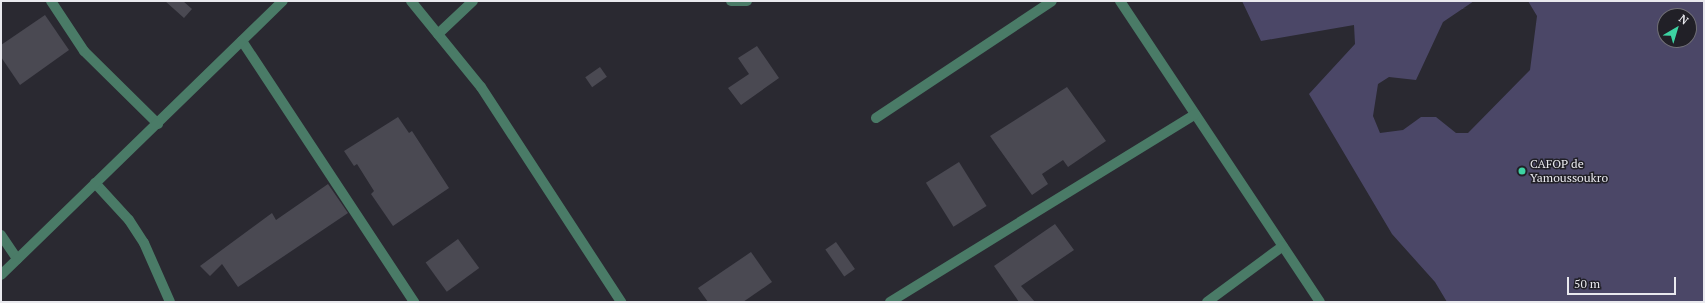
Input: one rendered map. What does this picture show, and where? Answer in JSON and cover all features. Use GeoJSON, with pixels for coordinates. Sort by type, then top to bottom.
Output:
{"type":"FeatureCollection","features":[{"type":"Feature","properties":{"kind":"street"},"geometry":{"type":"LineString","coordinates":[[51,1],[84,51],[158,124]]}},
{"type":"Feature","properties":{"kind":"street"},"geometry":{"type":"LineString","coordinates":[[1,275],[283,1]]}},
{"type":"Feature","properties":{"kind":"street"},"geometry":{"type":"LineString","coordinates":[[411,1],[481,87],[621,302]]}},
{"type":"Feature","properties":{"kind":"street"},"geometry":{"type":"LineString","coordinates":[[438,34],[473,1]]}},
{"type":"Feature","properties":{"kind":"street"},"geometry":{"type":"LineString","coordinates":[[732,1],[747,1]]}},
{"type":"Feature","properties":{"kind":"street"},"geometry":{"type":"LineString","coordinates":[[876,118],[1052,1]]}},
{"type":"Feature","properties":{"kind":"street"},"geometry":{"type":"LineString","coordinates":[[1120,1],[1320,302]]}},
{"type":"Feature","properties":{"kind":"street"},"geometry":{"type":"LineString","coordinates":[[242,41],[414,302]]}},
{"type":"Feature","properties":{"kind":"street"},"geometry":{"type":"LineString","coordinates":[[890,302],[1195,114]]}},
{"type":"Feature","properties":{"kind":"street"},"geometry":{"type":"LineString","coordinates":[[95,183],[129,220],[144,242],[170,302]]}},
{"type":"Feature","properties":{"kind":"street"},"geometry":{"type":"LineString","coordinates":[[1,235],[17,259]]}},
{"type":"Feature","properties":{"kind":"street"},"geometry":{"type":"LineString","coordinates":[[1207,302],[1283,246]]}},
{"type":"Feature","properties":{"kind":"shaded area","name":"CAFOP de Yamoussoukro"},"geometry":{"type":"Polygon","coordinates":[[[1242,1],[1474,1],[1443,22],[1416,80],[1389,77],[1378,84],[1373,116],[1380,133],[1403,130],[1421,117],[1436,117],[1456,133],[1468,133],[1530,70],[1537,16],[1528,1],[1704,1],[1704,302],[1447,302],[1435,282],[1392,234],[1309,94],[1355,44],[1354,25],[1261,41],[1242,1]]]}},
{"type":"Feature","properties":{"kind":"building"},"geometry":{"type":"Polygon","coordinates":[[[165,1],[183,1],[192,9],[184,18],[165,1]]]}},
{"type":"Feature","properties":{"kind":"building"},"geometry":{"type":"Polygon","coordinates":[[[45,15],[69,50],[20,85],[1,57],[1,45],[45,15]]]}},
{"type":"Feature","properties":{"kind":"building"},"geometry":{"type":"Polygon","coordinates":[[[757,46],[779,78],[741,105],[728,88],[749,74],[738,58],[757,46]]]}},
{"type":"Feature","properties":{"kind":"building"},"geometry":{"type":"Polygon","coordinates":[[[600,67],[607,77],[592,87],[585,77],[600,67]]]}},
{"type":"Feature","properties":{"kind":"building"},"geometry":{"type":"Polygon","coordinates":[[[1067,87],[1106,141],[1068,167],[1063,160],[1042,174],[1048,184],[1032,195],[990,136],[1067,87]]]}},
{"type":"Feature","properties":{"kind":"building"},"geometry":{"type":"Polygon","coordinates":[[[398,117],[409,133],[412,131],[449,188],[393,226],[371,194],[374,191],[357,164],[354,166],[344,151],[398,117]]]}},
{"type":"Feature","properties":{"kind":"building"},"geometry":{"type":"Polygon","coordinates":[[[959,162],[987,206],[953,227],[926,183],[959,162]]]}},
{"type":"Feature","properties":{"kind":"building"},"geometry":{"type":"Polygon","coordinates":[[[328,184],[348,213],[238,287],[222,264],[210,276],[200,266],[272,213],[276,220],[328,184]]]}},
{"type":"Feature","properties":{"kind":"building"},"geometry":{"type":"Polygon","coordinates":[[[1055,224],[1074,250],[1021,286],[1035,302],[1019,302],[994,266],[1055,224]]]}},
{"type":"Feature","properties":{"kind":"building"},"geometry":{"type":"Polygon","coordinates":[[[458,239],[479,268],[447,292],[426,263],[458,239]]]}},
{"type":"Feature","properties":{"kind":"building"},"geometry":{"type":"Polygon","coordinates":[[[836,242],[855,269],[844,276],[825,249],[836,242]]]}},
{"type":"Feature","properties":{"kind":"building"},"geometry":{"type":"Polygon","coordinates":[[[751,252],[772,282],[743,302],[708,302],[698,288],[751,252]]]}},
{"type":"Feature","properties":{"kind":"place","name":"CAFOP de Yamoussoukro"},"geometry":{"type":"Point","coordinates":[1522,171]}}]}
